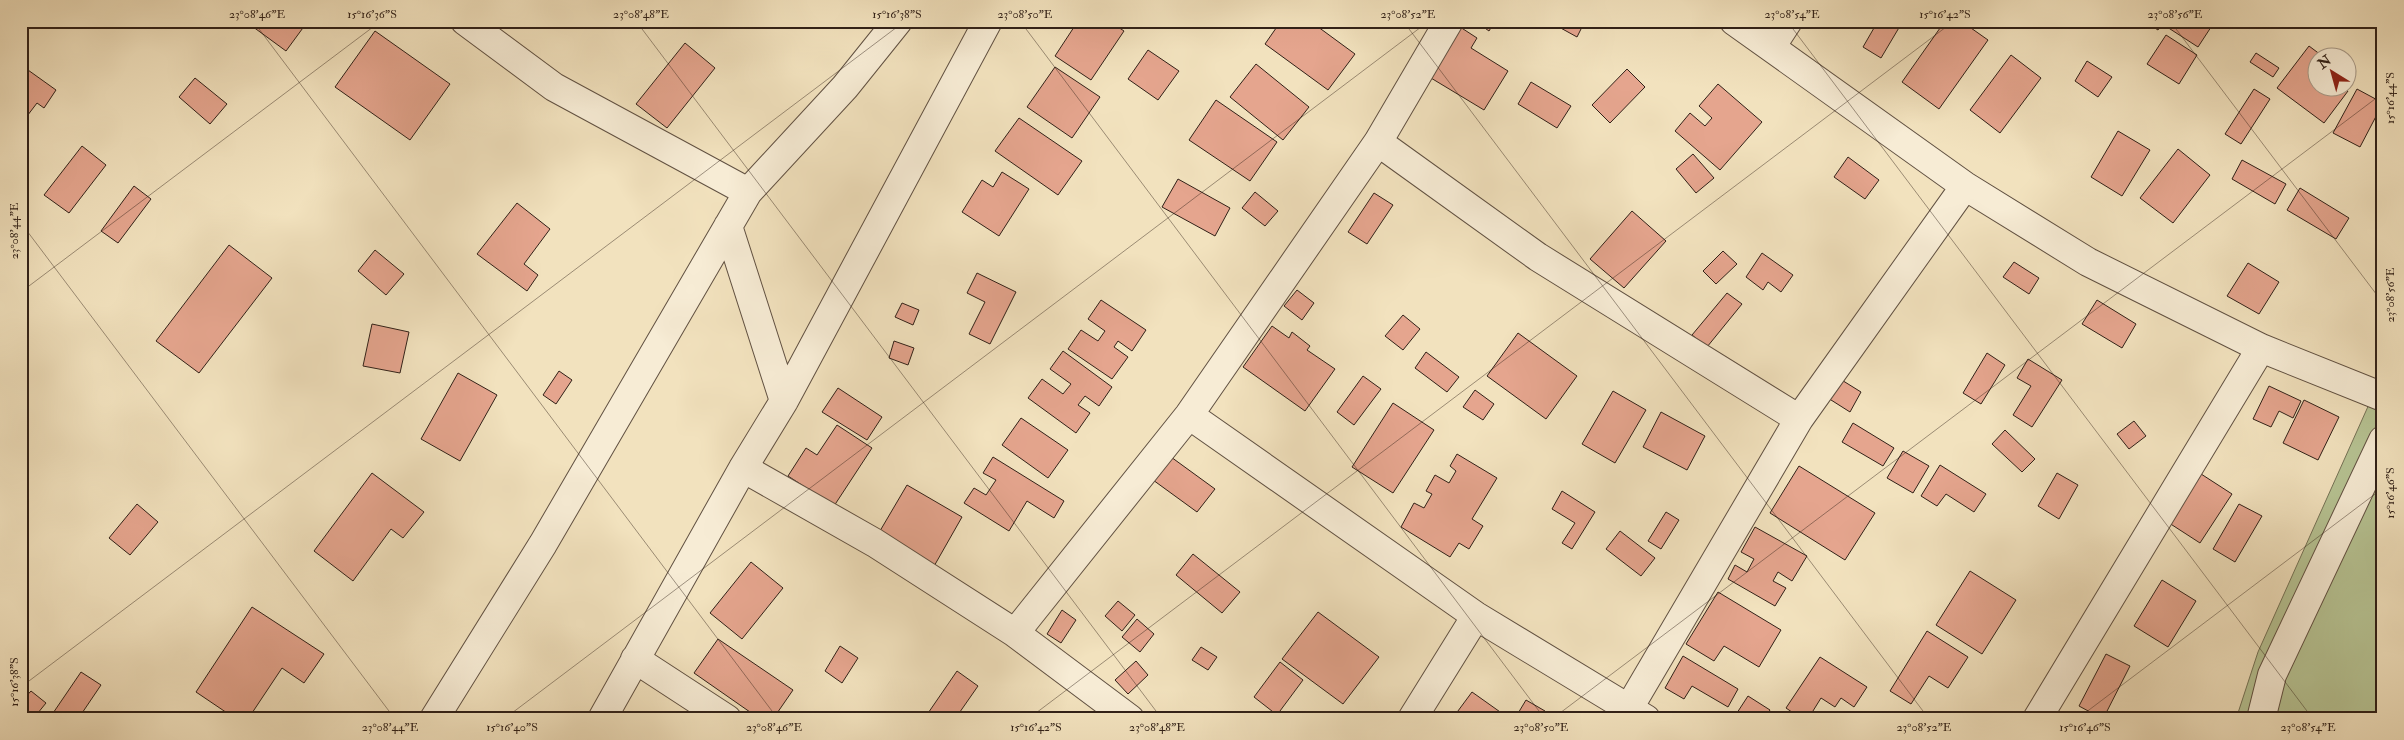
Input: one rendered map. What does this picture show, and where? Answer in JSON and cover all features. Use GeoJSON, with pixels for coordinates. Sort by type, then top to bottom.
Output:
{"type":"FeatureCollection","features":[{"type":"Feature","properties":{"kind":"street"},"geometry":{"type":"LineString","coordinates":[[465,21],[554,87],[748,192]]}},
{"type":"Feature","properties":{"kind":"street"},"geometry":{"type":"LineString","coordinates":[[434,719],[543,544],[748,192],[844,86],[898,21]]}},
{"type":"Feature","properties":{"kind":"street"},"geometry":{"type":"LineString","coordinates":[[602,719],[743,468],[784,401],[988,21]]}},
{"type":"Feature","properties":{"kind":"street"},"geometry":{"type":"LineString","coordinates":[[1015,633],[1189,415],[1378,142],[1449,21]]}},
{"type":"Feature","properties":{"kind":"street"},"geometry":{"type":"LineString","coordinates":[[1734,21],[1965,186],[2088,262],[2261,348],[2383,397]]}},
{"type":"Feature","properties":{"kind":"street"},"geometry":{"type":"LineString","coordinates":[[1771,47],[1788,21]]}},
{"type":"Feature","properties":{"kind":"street"},"geometry":{"type":"LineString","coordinates":[[1378,142],[1538,257],[1799,418]]}},
{"type":"Feature","properties":{"kind":"street"},"geometry":{"type":"LineString","coordinates":[[1189,415],[1476,616],[1638,713],[1799,418],[1965,186]]}},
{"type":"Feature","properties":{"kind":"street"},"geometry":{"type":"LineString","coordinates":[[728,226],[784,401]]}},
{"type":"Feature","properties":{"kind":"street"},"geometry":{"type":"LineString","coordinates":[[2037,719],[2261,348]]}},
{"type":"Feature","properties":{"kind":"street"},"geometry":{"type":"LineString","coordinates":[[2261,719],[2272,675],[2383,440]]}},
{"type":"Feature","properties":{"kind":"street"},"geometry":{"type":"LineString","coordinates":[[743,468],[874,543],[1015,633],[1130,719]]}},
{"type":"Feature","properties":{"kind":"street"},"geometry":{"type":"LineString","coordinates":[[1412,719],[1476,616]]}},
{"type":"Feature","properties":{"kind":"street"},"geometry":{"type":"LineString","coordinates":[[635,659],[727,719]]}},
{"type":"Feature","properties":{"kind":"green space"},"geometry":{"type":"Polygon","coordinates":[[[2383,373],[2383,719],[2236,719],[2258,652],[2383,373]]]}},
{"type":"Feature","properties":{"kind":"building"},"geometry":{"type":"Polygon","coordinates":[[[245,21],[308,21],[286,51],[245,21]]]}},
{"type":"Feature","properties":{"kind":"building"},"geometry":{"type":"Polygon","coordinates":[[[1078,21],[1109,21],[1124,31],[1091,80],[1055,56],[1078,21]]]}},
{"type":"Feature","properties":{"kind":"building"},"geometry":{"type":"Polygon","coordinates":[[[1281,21],[1310,21],[1355,54],[1328,90],[1265,44],[1281,21]]]}},
{"type":"Feature","properties":{"kind":"building"},"geometry":{"type":"Polygon","coordinates":[[[1475,21],[1495,21],[1489,31],[1475,21]]]}},
{"type":"Feature","properties":{"kind":"building"},"geometry":{"type":"Polygon","coordinates":[[[1548,21],[1585,21],[1577,37],[1548,21]]]}},
{"type":"Feature","properties":{"kind":"building"},"geometry":{"type":"Polygon","coordinates":[[[1878,21],[1892,21],[1900,26],[1881,58],[1863,47],[1878,21]]]}},
{"type":"Feature","properties":{"kind":"building"},"geometry":{"type":"Polygon","coordinates":[[[1945,21],[1961,21],[1988,40],[1939,109],[1902,82],[1945,21]]]}},
{"type":"Feature","properties":{"kind":"building"},"geometry":{"type":"Polygon","coordinates":[[[2144,21],[2164,21],[2158,30],[2144,21]]]}},
{"type":"Feature","properties":{"kind":"building"},"geometry":{"type":"Polygon","coordinates":[[[2171,21],[2215,21],[2198,47],[2167,27],[2171,21]]]}},
{"type":"Feature","properties":{"kind":"building"},"geometry":{"type":"Polygon","coordinates":[[[1457,25],[1477,38],[1471,48],[1508,71],[1484,110],[1421,72],[1457,25]]]}},
{"type":"Feature","properties":{"kind":"building"},"geometry":{"type":"Polygon","coordinates":[[[375,31],[450,84],[410,140],[335,87],[375,31]]]}},
{"type":"Feature","properties":{"kind":"building"},"geometry":{"type":"Polygon","coordinates":[[[2166,35],[2197,55],[2179,84],[2147,64],[2166,35]]]}},
{"type":"Feature","properties":{"kind":"building"},"geometry":{"type":"Polygon","coordinates":[[[685,43],[715,68],[667,128],[636,104],[685,43]]]}},
{"type":"Feature","properties":{"kind":"building"},"geometry":{"type":"Polygon","coordinates":[[[1148,50],[1179,71],[1158,100],[1128,79],[1148,50]]]}},
{"type":"Feature","properties":{"kind":"building"},"geometry":{"type":"Polygon","coordinates":[[[2306,50],[2306,98],[2343,98],[2324,123],[2277,88],[2306,50]]]}},
{"type":"Feature","properties":{"kind":"building"},"geometry":{"type":"Polygon","coordinates":[[[2256,53],[2279,68],[2273,77],[2250,62],[2256,53]]]}},
{"type":"Feature","properties":{"kind":"building"},"geometry":{"type":"Polygon","coordinates":[[[2011,55],[2041,78],[2000,133],[1970,110],[2011,55]]]}},
{"type":"Feature","properties":{"kind":"building"},"geometry":{"type":"Polygon","coordinates":[[[2087,61],[2112,77],[2098,97],[2075,81],[2087,61]]]}},
{"type":"Feature","properties":{"kind":"building"},"geometry":{"type":"Polygon","coordinates":[[[1256,64],[1309,107],[1283,140],[1230,97],[1256,64]]]}},
{"type":"Feature","properties":{"kind":"building"},"geometry":{"type":"Polygon","coordinates":[[[21,65],[56,90],[44,108],[37,103],[21,124],[21,65]]]}},
{"type":"Feature","properties":{"kind":"building"},"geometry":{"type":"Polygon","coordinates":[[[1055,67],[1100,97],[1072,138],[1027,107],[1055,67]]]}},
{"type":"Feature","properties":{"kind":"building"},"geometry":{"type":"Polygon","coordinates":[[[1627,69],[1645,87],[1610,123],[1592,105],[1627,69]]]}},
{"type":"Feature","properties":{"kind":"building"},"geometry":{"type":"Polygon","coordinates":[[[195,78],[227,104],[210,124],[179,97],[195,78]]]}},
{"type":"Feature","properties":{"kind":"building"},"geometry":{"type":"Polygon","coordinates":[[[1531,82],[1571,106],[1557,128],[1518,104],[1531,82]]]}},
{"type":"Feature","properties":{"kind":"building"},"geometry":{"type":"Polygon","coordinates":[[[1718,84],[1762,122],[1720,170],[1675,131],[1690,113],[1705,126],[1712,118],[1699,106],[1718,84]]]}},
{"type":"Feature","properties":{"kind":"building"},"geometry":{"type":"Polygon","coordinates":[[[2254,89],[2270,99],[2241,144],[2225,134],[2254,89]]]}},
{"type":"Feature","properties":{"kind":"building"},"geometry":{"type":"Polygon","coordinates":[[[2357,89],[2383,103],[2360,147],[2333,133],[2352,98],[2356,98],[2357,89]]]}},
{"type":"Feature","properties":{"kind":"building"},"geometry":{"type":"Polygon","coordinates":[[[1216,100],[1277,142],[1250,181],[1189,140],[1216,100]]]}},
{"type":"Feature","properties":{"kind":"building"},"geometry":{"type":"Polygon","coordinates":[[[1019,118],[1082,161],[1058,195],[995,151],[1019,118]]]}},
{"type":"Feature","properties":{"kind":"building"},"geometry":{"type":"Polygon","coordinates":[[[2118,131],[2150,150],[2122,196],[2091,177],[2118,131]]]}},
{"type":"Feature","properties":{"kind":"building"},"geometry":{"type":"Polygon","coordinates":[[[82,146],[106,165],[69,213],[44,195],[82,146]]]}},
{"type":"Feature","properties":{"kind":"building"},"geometry":{"type":"Polygon","coordinates":[[[2178,149],[2210,175],[2173,223],[2140,198],[2178,149]]]}},
{"type":"Feature","properties":{"kind":"building"},"geometry":{"type":"Polygon","coordinates":[[[1693,154],[1714,178],[1696,193],[1676,169],[1693,154]]]}},
{"type":"Feature","properties":{"kind":"building"},"geometry":{"type":"Polygon","coordinates":[[[1848,157],[1879,180],[1865,199],[1834,177],[1848,157]]]}},
{"type":"Feature","properties":{"kind":"building"},"geometry":{"type":"Polygon","coordinates":[[[2242,160],[2286,184],[2275,204],[2232,179],[2242,160]]]}},
{"type":"Feature","properties":{"kind":"building"},"geometry":{"type":"Polygon","coordinates":[[[1002,172],[1029,189],[999,236],[962,212],[982,180],[993,187],[1002,172]]]}},
{"type":"Feature","properties":{"kind":"building"},"geometry":{"type":"Polygon","coordinates":[[[1178,179],[1230,208],[1215,236],[1162,207],[1178,179]]]}},
{"type":"Feature","properties":{"kind":"building"},"geometry":{"type":"Polygon","coordinates":[[[134,186],[151,199],[118,243],[101,231],[134,186]]]}},
{"type":"Feature","properties":{"kind":"building"},"geometry":{"type":"Polygon","coordinates":[[[2300,188],[2349,218],[2336,239],[2287,210],[2300,188]]]}},
{"type":"Feature","properties":{"kind":"building"},"geometry":{"type":"Polygon","coordinates":[[[1255,192],[1278,211],[1265,226],[1242,208],[1255,192]]]}},
{"type":"Feature","properties":{"kind":"building"},"geometry":{"type":"Polygon","coordinates":[[[1374,193],[1393,205],[1367,244],[1348,232],[1374,193]]]}},
{"type":"Feature","properties":{"kind":"building"},"geometry":{"type":"Polygon","coordinates":[[[517,203],[550,229],[524,264],[538,275],[527,291],[477,254],[517,203]]]}},
{"type":"Feature","properties":{"kind":"building"},"geometry":{"type":"Polygon","coordinates":[[[1632,211],[1666,241],[1624,288],[1590,259],[1632,211]]]}},
{"type":"Feature","properties":{"kind":"building"},"geometry":{"type":"Polygon","coordinates":[[[229,245],[272,278],[199,373],[156,341],[229,245]]]}},
{"type":"Feature","properties":{"kind":"building"},"geometry":{"type":"Polygon","coordinates":[[[375,250],[404,274],[386,295],[358,271],[375,250]]]}},
{"type":"Feature","properties":{"kind":"building"},"geometry":{"type":"Polygon","coordinates":[[[1723,251],[1737,264],[1716,284],[1703,271],[1723,251]]]}},
{"type":"Feature","properties":{"kind":"building"},"geometry":{"type":"Polygon","coordinates":[[[1762,253],[1793,275],[1781,292],[1768,282],[1763,290],[1746,277],[1762,253]]]}},
{"type":"Feature","properties":{"kind":"building"},"geometry":{"type":"Polygon","coordinates":[[[2014,262],[2039,278],[2029,294],[2003,277],[2014,262]]]}},
{"type":"Feature","properties":{"kind":"building"},"geometry":{"type":"Polygon","coordinates":[[[2248,263],[2279,282],[2259,314],[2227,296],[2248,263]]]}},
{"type":"Feature","properties":{"kind":"building"},"geometry":{"type":"Polygon","coordinates":[[[977,273],[1016,292],[990,344],[969,334],[985,302],[967,293],[977,273]]]}},
{"type":"Feature","properties":{"kind":"building"},"geometry":{"type":"Polygon","coordinates":[[[1297,290],[1314,303],[1302,320],[1284,306],[1297,290]]]}},
{"type":"Feature","properties":{"kind":"building"},"geometry":{"type":"Polygon","coordinates":[[[1727,293],[1742,304],[1707,347],[1692,335],[1727,293]]]}},
{"type":"Feature","properties":{"kind":"building"},"geometry":{"type":"Polygon","coordinates":[[[1101,300],[1146,330],[1132,351],[1118,341],[1114,347],[1128,357],[1112,379],[1068,349],[1081,330],[1098,341],[1105,331],[1088,319],[1101,300]]]}},
{"type":"Feature","properties":{"kind":"building"},"geometry":{"type":"Polygon","coordinates":[[[2097,300],[2136,324],[2122,348],[2082,324],[2097,300]]]}},
{"type":"Feature","properties":{"kind":"building"},"geometry":{"type":"Polygon","coordinates":[[[902,303],[919,310],[913,325],[895,317],[902,303]]]}},
{"type":"Feature","properties":{"kind":"building"},"geometry":{"type":"Polygon","coordinates":[[[1403,315],[1420,329],[1403,350],[1385,336],[1403,315]]]}},
{"type":"Feature","properties":{"kind":"building"},"geometry":{"type":"Polygon","coordinates":[[[372,324],[409,332],[400,373],[363,366],[372,324]]]}},
{"type":"Feature","properties":{"kind":"building"},"geometry":{"type":"Polygon","coordinates":[[[1272,326],[1289,338],[1292,332],[1310,346],[1307,350],[1335,369],[1305,411],[1243,367],[1272,326]]]}},
{"type":"Feature","properties":{"kind":"building"},"geometry":{"type":"Polygon","coordinates":[[[1518,333],[1577,376],[1546,419],[1487,376],[1518,333]]]}},
{"type":"Feature","properties":{"kind":"building"},"geometry":{"type":"Polygon","coordinates":[[[894,341],[914,348],[908,365],[889,358],[894,341]]]}},
{"type":"Feature","properties":{"kind":"building"},"geometry":{"type":"Polygon","coordinates":[[[1063,351],[1112,387],[1099,406],[1085,396],[1078,405],[1090,413],[1076,433],[1028,398],[1042,379],[1063,394],[1071,384],[1050,369],[1063,351]]]}},
{"type":"Feature","properties":{"kind":"building"},"geometry":{"type":"Polygon","coordinates":[[[1426,352],[1459,377],[1447,392],[1415,368],[1426,352]]]}},
{"type":"Feature","properties":{"kind":"building"},"geometry":{"type":"Polygon","coordinates":[[[1987,353],[2005,365],[1981,404],[1963,393],[1987,353]]]}},
{"type":"Feature","properties":{"kind":"building"},"geometry":{"type":"Polygon","coordinates":[[[2028,359],[2062,380],[2032,427],[2013,415],[2031,386],[2017,378],[2028,359]]]}},
{"type":"Feature","properties":{"kind":"building"},"geometry":{"type":"Polygon","coordinates":[[[559,371],[572,380],[556,404],[543,395],[559,371]]]}},
{"type":"Feature","properties":{"kind":"building"},"geometry":{"type":"Polygon","coordinates":[[[458,373],[497,395],[460,461],[421,439],[458,373]]]}},
{"type":"Feature","properties":{"kind":"building"},"geometry":{"type":"Polygon","coordinates":[[[1832,374],[1861,392],[1850,412],[1820,393],[1832,374]]]}},
{"type":"Feature","properties":{"kind":"building"},"geometry":{"type":"Polygon","coordinates":[[[1363,376],[1381,389],[1354,425],[1337,412],[1363,376]]]}},
{"type":"Feature","properties":{"kind":"building"},"geometry":{"type":"Polygon","coordinates":[[[2269,386],[2301,401],[2293,418],[2279,411],[2271,427],[2253,419],[2269,386]]]}},
{"type":"Feature","properties":{"kind":"building"},"geometry":{"type":"Polygon","coordinates":[[[838,388],[882,417],[867,440],[822,412],[838,388]]]}},
{"type":"Feature","properties":{"kind":"building"},"geometry":{"type":"Polygon","coordinates":[[[1475,390],[1494,404],[1483,420],[1463,407],[1475,390]]]}},
{"type":"Feature","properties":{"kind":"building"},"geometry":{"type":"Polygon","coordinates":[[[1613,391],[1646,410],[1615,463],[1582,444],[1613,391]]]}},
{"type":"Feature","properties":{"kind":"building"},"geometry":{"type":"Polygon","coordinates":[[[2304,400],[2339,417],[2318,460],[2283,443],[2304,400]]]}},
{"type":"Feature","properties":{"kind":"building"},"geometry":{"type":"Polygon","coordinates":[[[1393,403],[1434,430],[1393,493],[1352,467],[1393,403]]]}},
{"type":"Feature","properties":{"kind":"building"},"geometry":{"type":"Polygon","coordinates":[[[1661,412],[1705,436],[1687,470],[1643,447],[1661,412]]]}},
{"type":"Feature","properties":{"kind":"building"},"geometry":{"type":"Polygon","coordinates":[[[1021,418],[1068,450],[1048,478],[1002,445],[1021,418]]]}},
{"type":"Feature","properties":{"kind":"building"},"geometry":{"type":"Polygon","coordinates":[[[2134,421],[2146,436],[2129,449],[2117,434],[2134,421]]]}},
{"type":"Feature","properties":{"kind":"building"},"geometry":{"type":"Polygon","coordinates":[[[1853,423],[1894,448],[1883,466],[1842,442],[1853,423]]]}},
{"type":"Feature","properties":{"kind":"building"},"geometry":{"type":"Polygon","coordinates":[[[837,425],[872,448],[834,506],[788,476],[806,448],[817,455],[837,425]]]}},
{"type":"Feature","properties":{"kind":"building"},"geometry":{"type":"Polygon","coordinates":[[[2005,430],[2035,459],[2022,472],[1992,444],[2005,430]]]}},
{"type":"Feature","properties":{"kind":"building"},"geometry":{"type":"Polygon","coordinates":[[[1903,451],[1929,466],[1913,493],[1887,478],[1903,451]]]}},
{"type":"Feature","properties":{"kind":"building"},"geometry":{"type":"Polygon","coordinates":[[[1457,454],[1497,478],[1472,519],[1483,526],[1469,549],[1459,543],[1450,557],[1401,527],[1414,503],[1424,508],[1432,494],[1426,491],[1435,475],[1449,483],[1456,471],[1450,466],[1457,454]]]}},
{"type":"Feature","properties":{"kind":"building"},"geometry":{"type":"Polygon","coordinates":[[[993,457],[1064,501],[1054,518],[1027,501],[1009,531],[964,503],[974,488],[986,495],[996,480],[983,473],[993,457]]]}},
{"type":"Feature","properties":{"kind":"building"},"geometry":{"type":"Polygon","coordinates":[[[1171,457],[1215,489],[1197,512],[1153,480],[1171,457]]]}},
{"type":"Feature","properties":{"kind":"building"},"geometry":{"type":"Polygon","coordinates":[[[1940,465],[1986,494],[1974,512],[1946,494],[1937,506],[1921,496],[1940,465]]]}},
{"type":"Feature","properties":{"kind":"building"},"geometry":{"type":"Polygon","coordinates":[[[1799,466],[1875,513],[1845,560],[1770,513],[1799,466]]]}},
{"type":"Feature","properties":{"kind":"building"},"geometry":{"type":"Polygon","coordinates":[[[2198,472],[2232,494],[2200,543],[2166,521],[2198,472]]]}},
{"type":"Feature","properties":{"kind":"building"},"geometry":{"type":"Polygon","coordinates":[[[372,473],[424,512],[403,538],[391,529],[353,581],[314,551],[372,473]]]}},
{"type":"Feature","properties":{"kind":"building"},"geometry":{"type":"Polygon","coordinates":[[[2057,473],[2078,485],[2059,519],[2038,506],[2057,473]]]}},
{"type":"Feature","properties":{"kind":"building"},"geometry":{"type":"Polygon","coordinates":[[[907,485],[962,517],[933,568],[877,536],[907,485]]]}},
{"type":"Feature","properties":{"kind":"building"},"geometry":{"type":"Polygon","coordinates":[[[1562,491],[1595,512],[1572,549],[1562,543],[1575,523],[1552,509],[1562,491]]]}},
{"type":"Feature","properties":{"kind":"building"},"geometry":{"type":"Polygon","coordinates":[[[137,504],[158,522],[130,555],[109,538],[137,504]]]}},
{"type":"Feature","properties":{"kind":"building"},"geometry":{"type":"Polygon","coordinates":[[[2239,504],[2262,516],[2235,562],[2213,549],[2239,504]]]}},
{"type":"Feature","properties":{"kind":"building"},"geometry":{"type":"Polygon","coordinates":[[[1666,512],[1679,520],[1661,549],[1648,541],[1666,512]]]}},
{"type":"Feature","properties":{"kind":"building"},"geometry":{"type":"Polygon","coordinates":[[[1755,527],[1807,556],[1792,581],[1778,572],[1773,581],[1786,588],[1775,606],[1728,579],[1735,565],[1747,572],[1754,559],[1741,552],[1755,527]]]}},
{"type":"Feature","properties":{"kind":"building"},"geometry":{"type":"Polygon","coordinates":[[[1620,531],[1655,558],[1641,576],[1606,549],[1620,531]]]}},
{"type":"Feature","properties":{"kind":"building"},"geometry":{"type":"Polygon","coordinates":[[[1193,554],[1240,592],[1222,613],[1176,575],[1193,554]]]}},
{"type":"Feature","properties":{"kind":"building"},"geometry":{"type":"Polygon","coordinates":[[[751,562],[783,588],[742,639],[710,613],[751,562]]]}},
{"type":"Feature","properties":{"kind":"building"},"geometry":{"type":"Polygon","coordinates":[[[1970,571],[2016,600],[1982,654],[1936,625],[1970,571]]]}},
{"type":"Feature","properties":{"kind":"building"},"geometry":{"type":"Polygon","coordinates":[[[2162,580],[2196,601],[2168,647],[2134,626],[2162,580]]]}},
{"type":"Feature","properties":{"kind":"building"},"geometry":{"type":"Polygon","coordinates":[[[1718,592],[1781,630],[1759,667],[1724,646],[1714,661],[1686,644],[1718,592]]]}},
{"type":"Feature","properties":{"kind":"building"},"geometry":{"type":"Polygon","coordinates":[[[1118,601],[1135,615],[1122,631],[1105,616],[1118,601]]]}},
{"type":"Feature","properties":{"kind":"building"},"geometry":{"type":"Polygon","coordinates":[[[252,607],[324,654],[304,683],[282,668],[248,719],[236,719],[196,692],[252,607]]]}},
{"type":"Feature","properties":{"kind":"building"},"geometry":{"type":"Polygon","coordinates":[[[1062,610],[1076,620],[1061,643],[1047,634],[1062,610]]]}},
{"type":"Feature","properties":{"kind":"building"},"geometry":{"type":"Polygon","coordinates":[[[1318,612],[1379,657],[1343,704],[1282,659],[1318,612]]]}},
{"type":"Feature","properties":{"kind":"building"},"geometry":{"type":"Polygon","coordinates":[[[1137,619],[1154,634],[1140,652],[1122,637],[1137,619]]]}},
{"type":"Feature","properties":{"kind":"building"},"geometry":{"type":"Polygon","coordinates":[[[1927,631],[1968,657],[1948,688],[1929,676],[1911,704],[1890,691],[1927,631]]]}},
{"type":"Feature","properties":{"kind":"building"},"geometry":{"type":"Polygon","coordinates":[[[718,639],[793,690],[773,719],[760,719],[694,673],[718,639]]]}},
{"type":"Feature","properties":{"kind":"building"},"geometry":{"type":"Polygon","coordinates":[[[840,646],[858,658],[842,683],[825,671],[840,646]]]}},
{"type":"Feature","properties":{"kind":"building"},"geometry":{"type":"Polygon","coordinates":[[[1201,647],[1217,657],[1208,670],[1192,660],[1201,647]]]}},
{"type":"Feature","properties":{"kind":"building"},"geometry":{"type":"Polygon","coordinates":[[[2106,654],[2130,666],[2103,719],[2079,706],[2106,654]]]}},
{"type":"Feature","properties":{"kind":"building"},"geometry":{"type":"Polygon","coordinates":[[[1683,656],[1738,689],[1728,707],[1692,686],[1684,699],[1665,688],[1683,656]]]}},
{"type":"Feature","properties":{"kind":"building"},"geometry":{"type":"Polygon","coordinates":[[[1820,657],[1867,687],[1854,707],[1841,698],[1835,707],[1821,698],[1808,719],[1802,719],[1786,708],[1820,657]]]}},
{"type":"Feature","properties":{"kind":"building"},"geometry":{"type":"Polygon","coordinates":[[[1136,661],[1148,675],[1128,694],[1115,680],[1136,661]]]}},
{"type":"Feature","properties":{"kind":"building"},"geometry":{"type":"Polygon","coordinates":[[[1280,662],[1303,680],[1277,715],[1254,697],[1280,662]]]}},
{"type":"Feature","properties":{"kind":"building"},"geometry":{"type":"Polygon","coordinates":[[[957,671],[978,686],[955,719],[924,719],[957,671]]]}},
{"type":"Feature","properties":{"kind":"building"},"geometry":{"type":"Polygon","coordinates":[[[81,672],[101,685],[78,719],[49,719],[81,672]]]}},
{"type":"Feature","properties":{"kind":"building"},"geometry":{"type":"Polygon","coordinates":[[[31,691],[46,703],[33,719],[21,719],[21,702],[31,691]]]}},
{"type":"Feature","properties":{"kind":"building"},"geometry":{"type":"Polygon","coordinates":[[[1472,692],[1503,714],[1500,719],[1452,719],[1472,692]]]}},
{"type":"Feature","properties":{"kind":"building"},"geometry":{"type":"Polygon","coordinates":[[[1748,696],[1770,710],[1764,719],[1733,719],[1748,696]]]}},
{"type":"Feature","properties":{"kind":"building"},"geometry":{"type":"Polygon","coordinates":[[[1526,700],[1545,711],[1541,719],[1523,719],[1517,715],[1526,700]]]}}]}
